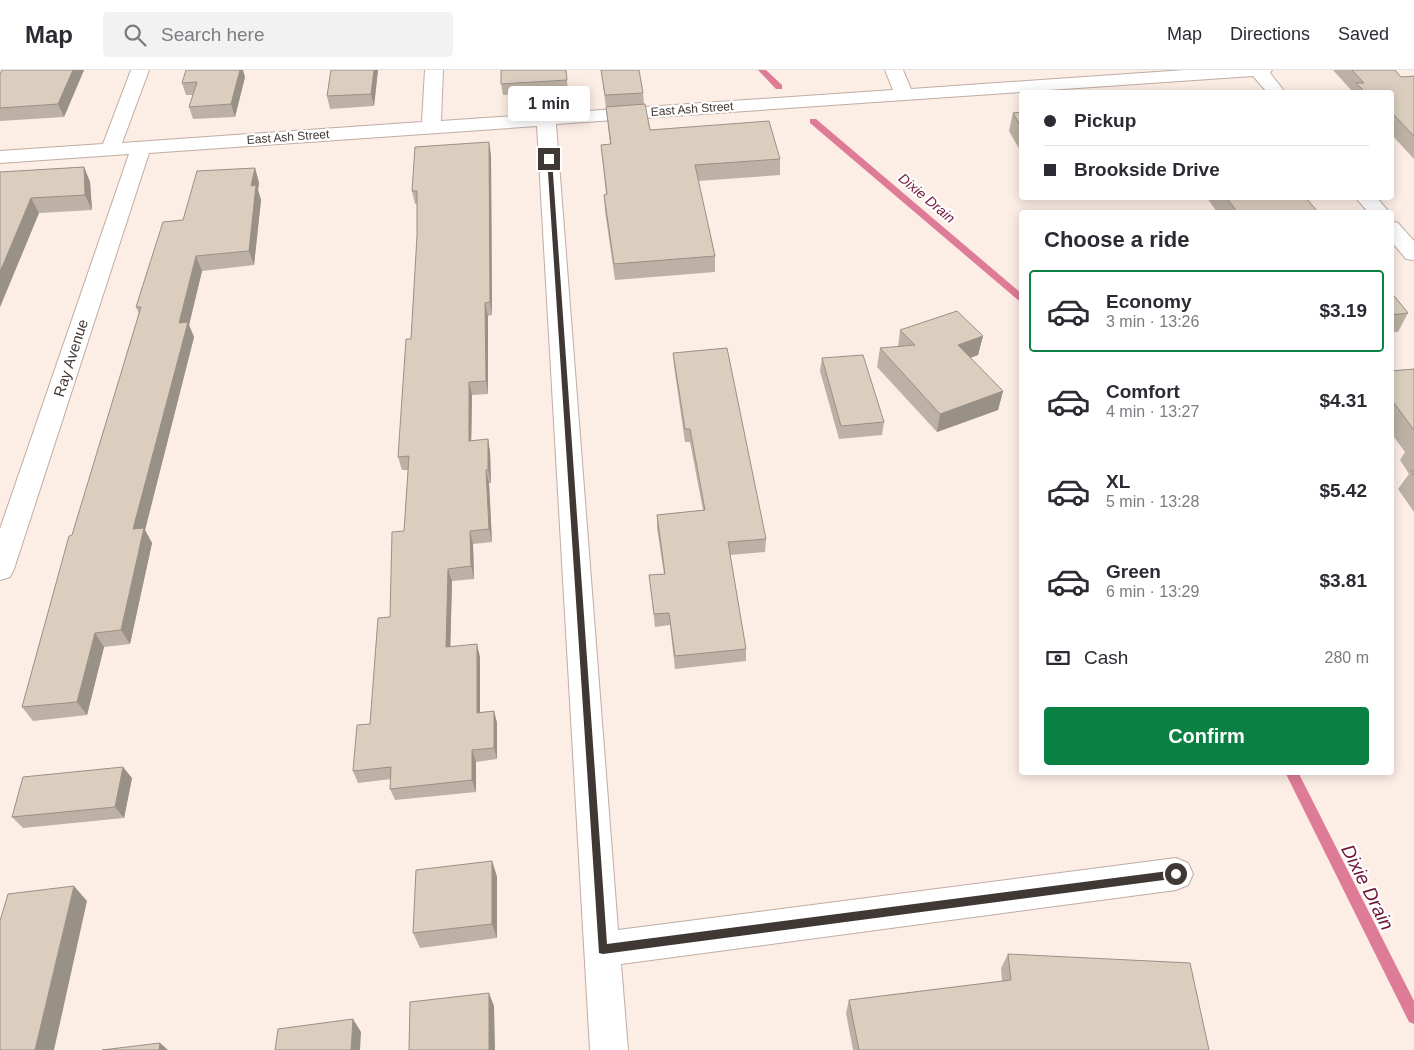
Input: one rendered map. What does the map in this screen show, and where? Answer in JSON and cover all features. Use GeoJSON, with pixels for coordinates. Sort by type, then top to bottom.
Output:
{"type":"FeatureCollection","features":[{"type":"Feature","properties":{"kind":"street"},"geometry":{"type":"LineString","coordinates":[[110,150],[140,70]]}},
{"type":"Feature","properties":{"kind":"street"},"geometry":{"type":"LineString","coordinates":[[431,127],[434,70]]}},
{"type":"Feature","properties":{"kind":"street"},"geometry":{"type":"LineString","coordinates":[[894,70],[904,95]]}},
{"type":"Feature","properties":{"kind":"street"},"geometry":{"type":"LineString","coordinates":[[1257,70],[1274,90]]}},
{"type":"Feature","properties":{"kind":"street","name":"East Ash Street"},"geometry":{"type":"LineString","coordinates":[[0,157],[1264,70]]}},
{"type":"Feature","properties":{"kind":"street"},"geometry":{"type":"LineString","coordinates":[[546,119],[609,1050]]}},
{"type":"Feature","properties":{"kind":"street","name":"Ray Avenue"},"geometry":{"type":"LineString","coordinates":[[0,569],[141,148]]}},
{"type":"Feature","properties":{"kind":"street"},"geometry":{"type":"LineString","coordinates":[[1368,200],[1377,210]]}},
{"type":"Feature","properties":{"kind":"street"},"geometry":{"type":"LineString","coordinates":[[1394,231],[1414,254]]}},
{"type":"Feature","properties":{"kind":"street"},"geometry":{"type":"LineString","coordinates":[[603,949],[1176,874]]}},
{"type":"Feature","properties":{"kind":"building"},"geometry":{"type":"Polygon","coordinates":[[[2,70],[73,70],[58,104],[0,108],[0,74],[2,70]]]}},
{"type":"Feature","properties":{"kind":"building"},"geometry":{"type":"Polygon","coordinates":[[[186,70],[240,70],[231,104],[189,107],[197,82],[182,83],[186,70]]]}},
{"type":"Feature","properties":{"kind":"building"},"geometry":{"type":"Polygon","coordinates":[[[331,70],[374,70],[371,94],[327,96],[331,70]]]}},
{"type":"Feature","properties":{"kind":"building"},"geometry":{"type":"Polygon","coordinates":[[[501,70],[566,70],[567,80],[501,84],[501,70]]]}},
{"type":"Feature","properties":{"kind":"building"},"geometry":{"type":"Polygon","coordinates":[[[601,70],[639,70],[643,93],[605,95],[601,70]]]}},
{"type":"Feature","properties":{"kind":"building"},"geometry":{"type":"Polygon","coordinates":[[[1352,70],[1395,70],[1401,77],[1414,76],[1414,136],[1394,115],[1394,90],[1363,90],[1356,83],[1364,83],[1352,70]]]}},
{"type":"Feature","properties":{"kind":"building"},"geometry":{"type":"Polygon","coordinates":[[[645,104],[650,130],[769,121],[780,159],[695,165],[715,256],[614,264],[604,195],[607,194],[601,145],[611,144],[606,107],[645,104]]]}},
{"type":"Feature","properties":{"kind":"building"},"geometry":{"type":"Polygon","coordinates":[[[1019,112],[1019,124],[1013,113],[1019,112]]]}},
{"type":"Feature","properties":{"kind":"building"},"geometry":{"type":"Polygon","coordinates":[[[489,142],[490,302],[485,303],[486,381],[469,382],[469,441],[488,439],[488,470],[486,470],[489,529],[470,531],[471,566],[448,569],[446,647],[477,644],[477,713],[494,711],[494,748],[472,750],[472,780],[390,789],[391,767],[353,771],[357,725],[370,724],[378,618],[390,617],[392,532],[404,531],[409,456],[398,457],[406,339],[411,339],[417,236],[417,191],[412,191],[415,147],[489,142]]]}},
{"type":"Feature","properties":{"kind":"building"},"geometry":{"type":"Polygon","coordinates":[[[84,167],[85,195],[31,198],[0,272],[0,172],[84,167]]]}},
{"type":"Feature","properties":{"kind":"building"},"geometry":{"type":"Polygon","coordinates":[[[255,168],[251,186],[256,185],[249,251],[196,256],[179,323],[188,322],[133,529],[144,528],[121,630],[95,633],[77,702],[22,707],[69,536],[72,535],[141,307],[136,307],[163,222],[183,220],[197,171],[255,168]]]}},
{"type":"Feature","properties":{"kind":"building"},"geometry":{"type":"Polygon","coordinates":[[[1228,200],[1308,200],[1316,210],[1236,210],[1228,200]]]}},
{"type":"Feature","properties":{"kind":"building"},"geometry":{"type":"Polygon","coordinates":[[[1394,296],[1408,313],[1394,315],[1394,296]]]}},
{"type":"Feature","properties":{"kind":"building"},"geometry":{"type":"Polygon","coordinates":[[[957,311],[983,336],[958,345],[1003,391],[940,414],[880,348],[915,345],[900,330],[957,311]]]}},
{"type":"Feature","properties":{"kind":"building"},"geometry":{"type":"Polygon","coordinates":[[[727,348],[766,539],[728,542],[746,649],[675,656],[669,613],[654,614],[649,575],[665,574],[657,515],[705,510],[690,429],[685,429],[673,353],[727,348]]]}},
{"type":"Feature","properties":{"kind":"building"},"geometry":{"type":"Polygon","coordinates":[[[863,355],[884,422],[841,426],[822,358],[863,355]]]}},
{"type":"Feature","properties":{"kind":"building"},"geometry":{"type":"Polygon","coordinates":[[[1414,369],[1414,430],[1394,403],[1394,371],[1414,369]]]}},
{"type":"Feature","properties":{"kind":"building"},"geometry":{"type":"Polygon","coordinates":[[[123,767],[115,807],[12,817],[23,777],[123,767]]]}},
{"type":"Feature","properties":{"kind":"building"},"geometry":{"type":"Polygon","coordinates":[[[492,861],[492,924],[413,933],[416,870],[492,861]]]}},
{"type":"Feature","properties":{"kind":"building"},"geometry":{"type":"Polygon","coordinates":[[[74,886],[35,1050],[0,1050],[0,921],[8,894],[74,886]]]}},
{"type":"Feature","properties":{"kind":"building"},"geometry":{"type":"Polygon","coordinates":[[[1008,954],[1190,963],[1209,1050],[859,1050],[849,1000],[1011,980],[1008,954]]]}},
{"type":"Feature","properties":{"kind":"building"},"geometry":{"type":"Polygon","coordinates":[[[489,993],[489,1050],[409,1050],[410,1002],[489,993]]]}},
{"type":"Feature","properties":{"kind":"building"},"geometry":{"type":"Polygon","coordinates":[[[353,1019],[351,1050],[275,1050],[278,1029],[353,1019]]]}},
{"type":"Feature","properties":{"kind":"building"},"geometry":{"type":"Polygon","coordinates":[[[160,1043],[159,1050],[102,1050],[160,1043]]]}},
{"type":"Feature","properties":{"kind":"waterway","name":"Dixie Drain"},"geometry":{"type":"LineString","coordinates":[[762,70],[779,87]]}},
{"type":"Feature","properties":{"kind":"waterway","name":"Dixie Drain"},"geometry":{"type":"LineString","coordinates":[[813,121],[1019,296]]}},
{"type":"Feature","properties":{"kind":"waterway","name":"Dixie Drain"},"geometry":{"type":"LineString","coordinates":[[1293,775],[1414,1017]]}},
{"type":"Feature","properties":{"kind":"route"},"geometry":{"type":"LineString","coordinates":[[549,159],[603,949],[1176,874]]}}]}
